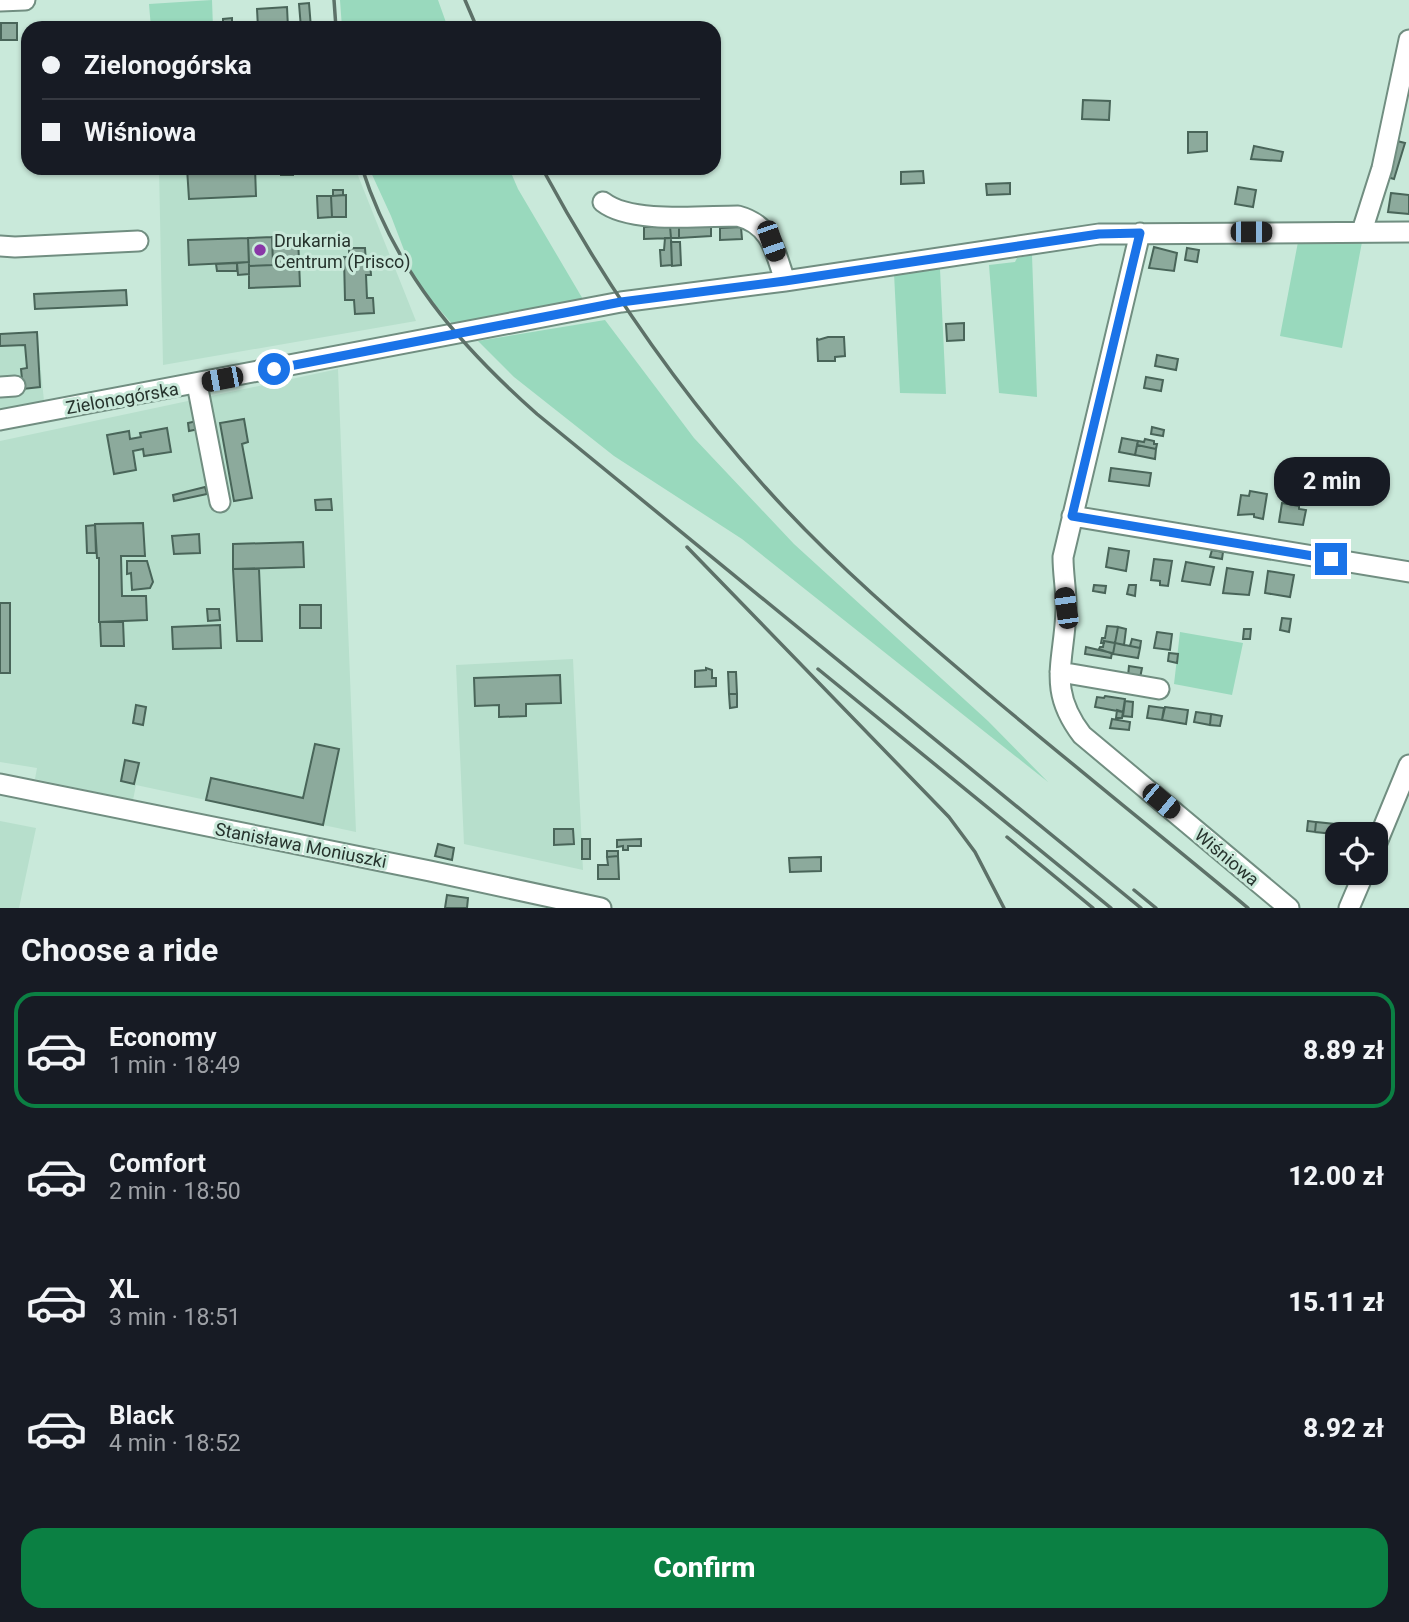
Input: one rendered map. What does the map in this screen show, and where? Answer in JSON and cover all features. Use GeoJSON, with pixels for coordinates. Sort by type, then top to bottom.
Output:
{"type":"FeatureCollection","features":[{"type":"Feature","properties":{"kind":"street"},"geometry":{"type":"LineString","coordinates":[[0,1],[25,0]]}},
{"type":"Feature","properties":{"kind":"street"},"geometry":{"type":"LineString","coordinates":[[1362,231],[1382,167],[1409,40]]}},
{"type":"Feature","properties":{"kind":"street"},"geometry":{"type":"LineString","coordinates":[[603,202],[625,213],[641,216],[738,216],[747,219],[759,225],[771,241],[785,281]]}},
{"type":"Feature","properties":{"kind":"street","name":"Zielonogórska"},"geometry":{"type":"LineString","coordinates":[[0,420],[621,302],[785,281],[1099,234],[1409,232]]}},
{"type":"Feature","properties":{"kind":"street","name":"Wiśniowa"},"geometry":{"type":"LineString","coordinates":[[1140,233],[1063,557],[1062,580],[1066,608],[1060,672],[1062,701],[1068,718],[1082,735],[1289,908]]}},
{"type":"Feature","properties":{"kind":"street"},"geometry":{"type":"LineString","coordinates":[[0,246],[138,241]]}},
{"type":"Feature","properties":{"kind":"street"},"geometry":{"type":"LineString","coordinates":[[197,384],[220,502]]}},
{"type":"Feature","properties":{"kind":"street"},"geometry":{"type":"LineString","coordinates":[[1072,516],[1409,572]]}},
{"type":"Feature","properties":{"kind":"street"},"geometry":{"type":"LineString","coordinates":[[1060,672],[1159,690]]}},
{"type":"Feature","properties":{"kind":"street"},"geometry":{"type":"LineString","coordinates":[[1385,822],[1409,765]]}},
{"type":"Feature","properties":{"kind":"street","name":"Stanisława Moniuszki"},"geometry":{"type":"LineString","coordinates":[[0,784],[601,908]]}},
{"type":"Feature","properties":{"kind":"street"},"geometry":{"type":"LineString","coordinates":[[1349,908],[1359,885]]}},
{"type":"Feature","properties":{"kind":"shaded area"},"geometry":{"type":"Polygon","coordinates":[[[212,0],[213,21],[150,21],[149,4],[212,0]]]}},
{"type":"Feature","properties":{"kind":"shaded area"},"geometry":{"type":"Polygon","coordinates":[[[340,0],[438,0],[446,21],[342,21],[340,0]]]}},
{"type":"Feature","properties":{"kind":"shaded area"},"geometry":{"type":"Polygon","coordinates":[[[159,175],[358,175],[416,321],[163,365],[159,175]]]}},
{"type":"Feature","properties":{"kind":"shaded area"},"geometry":{"type":"Polygon","coordinates":[[[372,175],[512,175],[584,301],[454,326],[417,284],[372,175]]]}},
{"type":"Feature","properties":{"kind":"shaded area"},"geometry":{"type":"Polygon","coordinates":[[[1298,242],[1362,242],[1342,348],[1280,336],[1298,242]]]}},
{"type":"Feature","properties":{"kind":"shaded area"},"geometry":{"type":"Polygon","coordinates":[[[1032,255],[1037,397],[999,393],[989,265],[1015,262],[1017,258],[1032,255]]]}},
{"type":"Feature","properties":{"kind":"shaded area"},"geometry":{"type":"Polygon","coordinates":[[[940,269],[946,394],[900,393],[894,273],[940,269]]]}},
{"type":"Feature","properties":{"kind":"shaded area"},"geometry":{"type":"Polygon","coordinates":[[[605,320],[694,438],[794,544],[988,721],[1048,782],[742,539],[614,456],[514,377],[478,341],[605,320]]]}},
{"type":"Feature","properties":{"kind":"shaded area"},"geometry":{"type":"Polygon","coordinates":[[[37,332],[44,401],[0,410],[0,334],[37,332]]]}},
{"type":"Feature","properties":{"kind":"shaded area"},"geometry":{"type":"Polygon","coordinates":[[[338,369],[356,832],[136,785],[133,800],[35,779],[37,768],[0,762],[0,441],[338,369]]]}},
{"type":"Feature","properties":{"kind":"shaded area"},"geometry":{"type":"Polygon","coordinates":[[[1180,632],[1243,643],[1232,695],[1174,684],[1180,632]]]}},
{"type":"Feature","properties":{"kind":"shaded area"},"geometry":{"type":"Polygon","coordinates":[[[573,659],[583,870],[464,844],[456,665],[573,659]]]}},
{"type":"Feature","properties":{"kind":"shaded area"},"geometry":{"type":"Polygon","coordinates":[[[0,821],[36,828],[19,908],[0,908],[0,821]]]}},
{"type":"Feature","properties":{"kind":"building"},"geometry":{"type":"Polygon","coordinates":[[[309,3],[310,21],[300,21],[299,4],[309,3]]]}},
{"type":"Feature","properties":{"kind":"building"},"geometry":{"type":"Polygon","coordinates":[[[287,7],[288,21],[258,21],[257,9],[287,7]]]}},
{"type":"Feature","properties":{"kind":"building"},"geometry":{"type":"Polygon","coordinates":[[[1,23],[17,23],[17,40],[1,40],[1,23]]]}},
{"type":"Feature","properties":{"kind":"building"},"geometry":{"type":"Polygon","coordinates":[[[1083,100],[1110,101],[1109,120],[1082,119],[1083,100]]]}},
{"type":"Feature","properties":{"kind":"building"},"geometry":{"type":"Polygon","coordinates":[[[1188,132],[1207,132],[1207,151],[1188,153],[1188,132]]]}},
{"type":"Feature","properties":{"kind":"building"},"geometry":{"type":"Polygon","coordinates":[[[1397,141],[1405,143],[1394,179],[1387,177],[1397,141]]]}},
{"type":"Feature","properties":{"kind":"building"},"geometry":{"type":"Polygon","coordinates":[[[1254,146],[1283,152],[1281,161],[1251,159],[1254,146]]]}},
{"type":"Feature","properties":{"kind":"building"},"geometry":{"type":"Polygon","coordinates":[[[923,171],[924,183],[901,184],[901,172],[923,171]]]}},
{"type":"Feature","properties":{"kind":"building"},"geometry":{"type":"Polygon","coordinates":[[[187,175],[255,175],[256,196],[189,199],[187,175]]]}},
{"type":"Feature","properties":{"kind":"building"},"geometry":{"type":"Polygon","coordinates":[[[1010,183],[1010,194],[987,195],[986,184],[1010,183]]]}},
{"type":"Feature","properties":{"kind":"building"},"geometry":{"type":"Polygon","coordinates":[[[1238,187],[1256,190],[1253,207],[1235,204],[1238,187]]]}},
{"type":"Feature","properties":{"kind":"building"},"geometry":{"type":"Polygon","coordinates":[[[333,190],[343,190],[343,195],[333,196],[333,190]]]}},
{"type":"Feature","properties":{"kind":"building"},"geometry":{"type":"Polygon","coordinates":[[[1391,193],[1409,195],[1409,214],[1388,212],[1391,193]]]}},
{"type":"Feature","properties":{"kind":"building"},"geometry":{"type":"Polygon","coordinates":[[[346,195],[346,217],[332,217],[331,196],[346,195]]]}},
{"type":"Feature","properties":{"kind":"building"},"geometry":{"type":"Polygon","coordinates":[[[317,196],[331,196],[332,217],[318,218],[317,196]]]}},
{"type":"Feature","properties":{"kind":"building"},"geometry":{"type":"Polygon","coordinates":[[[711,224],[711,236],[679,238],[679,226],[711,224]]]}},
{"type":"Feature","properties":{"kind":"building"},"geometry":{"type":"Polygon","coordinates":[[[670,226],[671,238],[644,239],[644,227],[670,226]]]}},
{"type":"Feature","properties":{"kind":"building"},"geometry":{"type":"Polygon","coordinates":[[[670,226],[679,226],[679,238],[671,238],[670,226]]]}},
{"type":"Feature","properties":{"kind":"building"},"geometry":{"type":"Polygon","coordinates":[[[741,227],[742,239],[720,240],[720,228],[741,227]]]}},
{"type":"Feature","properties":{"kind":"building"},"geometry":{"type":"Polygon","coordinates":[[[298,236],[300,286],[249,288],[249,266],[273,265],[272,237],[298,236]]]}},
{"type":"Feature","properties":{"kind":"building","name":"Drukarnia Centrum (Prisco)"},"geometry":{"type":"Polygon","coordinates":[[[272,237],[273,265],[249,266],[248,238],[272,237]]]}},
{"type":"Feature","properties":{"kind":"building"},"geometry":{"type":"Polygon","coordinates":[[[248,238],[249,262],[189,265],[188,240],[248,238]]]}},
{"type":"Feature","properties":{"kind":"building"},"geometry":{"type":"Polygon","coordinates":[[[665,238],[671,238],[672,265],[661,266],[660,250],[664,250],[665,238]]]}},
{"type":"Feature","properties":{"kind":"building"},"geometry":{"type":"Polygon","coordinates":[[[671,242],[680,242],[681,265],[672,266],[671,242]]]}},
{"type":"Feature","properties":{"kind":"building"},"geometry":{"type":"Polygon","coordinates":[[[1154,247],[1177,253],[1174,271],[1149,268],[1154,247]]]}},
{"type":"Feature","properties":{"kind":"building"},"geometry":{"type":"Polygon","coordinates":[[[349,248],[365,248],[366,263],[370,262],[371,275],[366,275],[367,298],[373,298],[374,313],[355,314],[354,300],[345,300],[344,257],[349,257],[349,248]]]}},
{"type":"Feature","properties":{"kind":"building"},"geometry":{"type":"Polygon","coordinates":[[[1187,248],[1199,250],[1197,262],[1185,260],[1187,248]]]}},
{"type":"Feature","properties":{"kind":"building"},"geometry":{"type":"Polygon","coordinates":[[[249,262],[249,274],[238,275],[237,263],[249,262]]]}},
{"type":"Feature","properties":{"kind":"building"},"geometry":{"type":"Polygon","coordinates":[[[237,263],[237,271],[217,271],[216,264],[237,263]]]}},
{"type":"Feature","properties":{"kind":"building"},"geometry":{"type":"Polygon","coordinates":[[[126,290],[127,305],[35,309],[34,294],[126,290]]]}},
{"type":"Feature","properties":{"kind":"building"},"geometry":{"type":"Polygon","coordinates":[[[964,323],[964,340],[947,341],[946,324],[964,323]]]}},
{"type":"Feature","properties":{"kind":"building"},"geometry":{"type":"Polygon","coordinates":[[[37,332],[40,387],[23,389],[21,369],[27,368],[25,345],[0,346],[0,334],[37,332]]]}},
{"type":"Feature","properties":{"kind":"building"},"geometry":{"type":"Polygon","coordinates":[[[844,337],[845,356],[835,357],[835,361],[818,361],[817,338],[844,337]]]}},
{"type":"Feature","properties":{"kind":"building"},"geometry":{"type":"Polygon","coordinates":[[[1157,355],[1178,359],[1176,370],[1155,366],[1157,355]]]}},
{"type":"Feature","properties":{"kind":"building"},"geometry":{"type":"Polygon","coordinates":[[[1146,377],[1163,380],[1161,391],[1144,388],[1146,377]]]}},
{"type":"Feature","properties":{"kind":"building"},"geometry":{"type":"Polygon","coordinates":[[[244,419],[248,442],[242,444],[252,498],[234,501],[220,423],[244,419]]]}},
{"type":"Feature","properties":{"kind":"building"},"geometry":{"type":"Polygon","coordinates":[[[197,421],[199,429],[189,431],[188,423],[197,421]]]}},
{"type":"Feature","properties":{"kind":"building"},"geometry":{"type":"Polygon","coordinates":[[[1152,427],[1164,430],[1163,436],[1151,434],[1152,427]]]}},
{"type":"Feature","properties":{"kind":"building"},"geometry":{"type":"Polygon","coordinates":[[[167,428],[171,452],[144,456],[143,449],[133,451],[136,470],[114,474],[107,435],[129,431],[130,439],[141,437],[140,433],[167,428]]]}},
{"type":"Feature","properties":{"kind":"building"},"geometry":{"type":"Polygon","coordinates":[[[1122,438],[1138,441],[1135,455],[1119,452],[1122,438]]]}},
{"type":"Feature","properties":{"kind":"building"},"geometry":{"type":"Polygon","coordinates":[[[1145,439],[1154,441],[1154,444],[1157,444],[1156,449],[1137,445],[1138,441],[1144,442],[1145,439]]]}},
{"type":"Feature","properties":{"kind":"building"},"geometry":{"type":"Polygon","coordinates":[[[1137,445],[1156,449],[1155,459],[1135,455],[1137,445]]]}},
{"type":"Feature","properties":{"kind":"building"},"geometry":{"type":"Polygon","coordinates":[[[1111,468],[1151,473],[1149,486],[1109,481],[1111,468]]]}},
{"type":"Feature","properties":{"kind":"building"},"geometry":{"type":"Polygon","coordinates":[[[205,487],[207,494],[174,501],[173,495],[205,487]]]}},
{"type":"Feature","properties":{"kind":"building"},"geometry":{"type":"Polygon","coordinates":[[[1250,491],[1267,494],[1263,519],[1254,517],[1254,514],[1238,515],[1241,495],[1249,496],[1250,491]]]}},
{"type":"Feature","properties":{"kind":"building"},"geometry":{"type":"Polygon","coordinates":[[[331,499],[332,510],[316,510],[315,500],[331,499]]]}},
{"type":"Feature","properties":{"kind":"building"},"geometry":{"type":"Polygon","coordinates":[[[1282,503],[1306,510],[1303,525],[1279,522],[1282,503]]]}},
{"type":"Feature","properties":{"kind":"building"},"geometry":{"type":"Polygon","coordinates":[[[143,523],[145,556],[121,556],[122,596],[146,596],[147,620],[99,622],[99,558],[95,524],[143,523]]]}},
{"type":"Feature","properties":{"kind":"building"},"geometry":{"type":"Polygon","coordinates":[[[95,525],[96,553],[87,553],[86,526],[95,525]]]}},
{"type":"Feature","properties":{"kind":"building"},"geometry":{"type":"Polygon","coordinates":[[[199,534],[200,553],[174,554],[172,536],[199,534]]]}},
{"type":"Feature","properties":{"kind":"building"},"geometry":{"type":"Polygon","coordinates":[[[303,542],[304,567],[233,569],[233,544],[303,542]]]}},
{"type":"Feature","properties":{"kind":"building"},"geometry":{"type":"Polygon","coordinates":[[[1109,548],[1129,551],[1126,571],[1106,567],[1109,548]]]}},
{"type":"Feature","properties":{"kind":"building"},"geometry":{"type":"Polygon","coordinates":[[[1212,550],[1223,552],[1222,559],[1210,557],[1212,550]]]}},
{"type":"Feature","properties":{"kind":"building"},"geometry":{"type":"Polygon","coordinates":[[[1154,559],[1172,561],[1168,586],[1151,580],[1154,559]]]}},
{"type":"Feature","properties":{"kind":"building"},"geometry":{"type":"Polygon","coordinates":[[[127,561],[147,561],[153,582],[150,588],[132,590],[131,573],[127,574],[127,561]]]}},
{"type":"Feature","properties":{"kind":"building"},"geometry":{"type":"Polygon","coordinates":[[[1186,562],[1214,567],[1210,585],[1182,581],[1186,562]]]}},
{"type":"Feature","properties":{"kind":"building"},"geometry":{"type":"Polygon","coordinates":[[[1227,568],[1253,572],[1249,595],[1223,593],[1227,568]]]}},
{"type":"Feature","properties":{"kind":"building"},"geometry":{"type":"Polygon","coordinates":[[[233,569],[259,569],[262,641],[237,641],[233,569]]]}},
{"type":"Feature","properties":{"kind":"building"},"geometry":{"type":"Polygon","coordinates":[[[1268,571],[1294,575],[1290,597],[1265,593],[1268,571]]]}},
{"type":"Feature","properties":{"kind":"building"},"geometry":{"type":"Polygon","coordinates":[[[1094,585],[1106,586],[1105,593],[1093,591],[1094,585]]]}},
{"type":"Feature","properties":{"kind":"building"},"geometry":{"type":"Polygon","coordinates":[[[1129,585],[1136,585],[1135,596],[1127,594],[1129,585]]]}},
{"type":"Feature","properties":{"kind":"building"},"geometry":{"type":"Polygon","coordinates":[[[0,603],[10,603],[10,673],[0,673],[0,603]]]}},
{"type":"Feature","properties":{"kind":"building"},"geometry":{"type":"Polygon","coordinates":[[[300,605],[321,605],[321,628],[300,628],[300,605]]]}},
{"type":"Feature","properties":{"kind":"building"},"geometry":{"type":"Polygon","coordinates":[[[207,609],[219,609],[220,620],[208,621],[207,609]]]}},
{"type":"Feature","properties":{"kind":"building"},"geometry":{"type":"Polygon","coordinates":[[[1282,618],[1291,619],[1289,632],[1280,630],[1282,618]]]}},
{"type":"Feature","properties":{"kind":"building"},"geometry":{"type":"Polygon","coordinates":[[[123,621],[124,646],[101,646],[100,622],[123,621]]]}},
{"type":"Feature","properties":{"kind":"building"},"geometry":{"type":"Polygon","coordinates":[[[220,625],[221,648],[173,649],[172,627],[220,625]]]}},
{"type":"Feature","properties":{"kind":"building"},"geometry":{"type":"Polygon","coordinates":[[[1107,626],[1118,627],[1115,643],[1101,643],[1102,638],[1105,638],[1107,626]]]}},
{"type":"Feature","properties":{"kind":"building"},"geometry":{"type":"Polygon","coordinates":[[[1118,627],[1126,629],[1124,645],[1115,643],[1118,627]]]}},
{"type":"Feature","properties":{"kind":"building"},"geometry":{"type":"Polygon","coordinates":[[[1244,629],[1251,629],[1250,639],[1243,639],[1244,629]]]}},
{"type":"Feature","properties":{"kind":"building"},"geometry":{"type":"Polygon","coordinates":[[[1157,632],[1172,634],[1170,650],[1154,648],[1157,632]]]}},
{"type":"Feature","properties":{"kind":"building"},"geometry":{"type":"Polygon","coordinates":[[[1132,639],[1141,641],[1140,648],[1130,646],[1132,639]]]}},
{"type":"Feature","properties":{"kind":"building"},"geometry":{"type":"Polygon","coordinates":[[[1104,641],[1115,643],[1113,654],[1099,649],[1103,647],[1104,641]]]}},
{"type":"Feature","properties":{"kind":"building"},"geometry":{"type":"Polygon","coordinates":[[[1115,643],[1140,648],[1138,658],[1113,654],[1115,643]]]}},
{"type":"Feature","properties":{"kind":"building"},"geometry":{"type":"Polygon","coordinates":[[[1086,647],[1112,653],[1111,658],[1085,654],[1086,647]]]}},
{"type":"Feature","properties":{"kind":"building"},"geometry":{"type":"Polygon","coordinates":[[[1169,653],[1178,654],[1177,663],[1168,661],[1169,653]]]}},
{"type":"Feature","properties":{"kind":"building"},"geometry":{"type":"Polygon","coordinates":[[[1129,666],[1142,668],[1140,678],[1128,676],[1129,666]]]}},
{"type":"Feature","properties":{"kind":"building"},"geometry":{"type":"Polygon","coordinates":[[[706,668],[712,670],[716,686],[695,687],[695,671],[706,668]]]}},
{"type":"Feature","properties":{"kind":"building"},"geometry":{"type":"Polygon","coordinates":[[[728,672],[736,672],[737,694],[729,694],[728,672]]]}},
{"type":"Feature","properties":{"kind":"building"},"geometry":{"type":"Polygon","coordinates":[[[560,675],[561,703],[526,704],[526,716],[499,717],[499,705],[475,706],[474,678],[560,675]]]}},
{"type":"Feature","properties":{"kind":"building"},"geometry":{"type":"Polygon","coordinates":[[[729,694],[737,694],[737,707],[730,708],[729,694]]]}},
{"type":"Feature","properties":{"kind":"building"},"geometry":{"type":"Polygon","coordinates":[[[1097,697],[1125,699],[1123,712],[1095,707],[1097,697]]]}},
{"type":"Feature","properties":{"kind":"building"},"geometry":{"type":"Polygon","coordinates":[[[1125,701],[1133,702],[1132,717],[1123,716],[1125,701]]]}},
{"type":"Feature","properties":{"kind":"building"},"geometry":{"type":"Polygon","coordinates":[[[136,705],[146,707],[143,725],[133,723],[136,705]]]}},
{"type":"Feature","properties":{"kind":"building"},"geometry":{"type":"Polygon","coordinates":[[[1149,706],[1164,708],[1162,720],[1147,718],[1149,706]]]}},
{"type":"Feature","properties":{"kind":"building"},"geometry":{"type":"Polygon","coordinates":[[[1165,707],[1188,710],[1186,724],[1162,720],[1165,707]]]}},
{"type":"Feature","properties":{"kind":"building"},"geometry":{"type":"Polygon","coordinates":[[[1117,710],[1123,712],[1122,718],[1116,718],[1117,710]]]}},
{"type":"Feature","properties":{"kind":"building"},"geometry":{"type":"Polygon","coordinates":[[[1196,712],[1211,714],[1210,725],[1194,722],[1196,712]]]}},
{"type":"Feature","properties":{"kind":"building"},"geometry":{"type":"Polygon","coordinates":[[[1211,714],[1222,716],[1220,726],[1210,725],[1211,714]]]}},
{"type":"Feature","properties":{"kind":"building"},"geometry":{"type":"Polygon","coordinates":[[[1112,719],[1130,722],[1129,730],[1110,728],[1112,719]]]}},
{"type":"Feature","properties":{"kind":"building"},"geometry":{"type":"Polygon","coordinates":[[[315,744],[339,749],[323,825],[206,800],[211,778],[303,798],[315,744]]]}},
{"type":"Feature","properties":{"kind":"building"},"geometry":{"type":"Polygon","coordinates":[[[125,760],[139,763],[134,784],[121,781],[125,760]]]}},
{"type":"Feature","properties":{"kind":"building"},"geometry":{"type":"Polygon","coordinates":[[[1308,821],[1316,822],[1315,832],[1307,831],[1308,821]]]}},
{"type":"Feature","properties":{"kind":"building"},"geometry":{"type":"Polygon","coordinates":[[[1316,822],[1325,823],[1325,833],[1315,832],[1316,822]]]}},
{"type":"Feature","properties":{"kind":"building"},"geometry":{"type":"Polygon","coordinates":[[[554,829],[573,829],[574,844],[554,845],[554,829]]]}},
{"type":"Feature","properties":{"kind":"building"},"geometry":{"type":"Polygon","coordinates":[[[582,839],[590,839],[590,859],[582,859],[582,839]]]}},
{"type":"Feature","properties":{"kind":"building"},"geometry":{"type":"Polygon","coordinates":[[[641,839],[641,846],[628,846],[628,850],[623,850],[623,846],[617,847],[617,840],[641,839]]]}},
{"type":"Feature","properties":{"kind":"building"},"geometry":{"type":"Polygon","coordinates":[[[438,844],[454,848],[452,860],[435,856],[438,844]]]}},
{"type":"Feature","properties":{"kind":"building"},"geometry":{"type":"Polygon","coordinates":[[[607,851],[618,851],[618,856],[607,857],[607,851]]]}},
{"type":"Feature","properties":{"kind":"building"},"geometry":{"type":"Polygon","coordinates":[[[618,856],[619,879],[598,879],[598,865],[608,865],[607,857],[618,856]]]}},
{"type":"Feature","properties":{"kind":"building"},"geometry":{"type":"Polygon","coordinates":[[[821,857],[821,871],[790,872],[789,858],[821,857]]]}},
{"type":"Feature","properties":{"kind":"building"},"geometry":{"type":"Polygon","coordinates":[[[447,895],[468,898],[467,908],[445,908],[447,895]]]}},
{"type":"Feature","properties":{"kind":"railway"},"geometry":{"type":"LineString","coordinates":[[334,0],[336,21]]}},
{"type":"Feature","properties":{"kind":"railway"},"geometry":{"type":"LineString","coordinates":[[465,0],[474,21]]}},
{"type":"Feature","properties":{"kind":"railway"},"geometry":{"type":"LineString","coordinates":[[365,175],[392,240],[411,273],[456,333],[508,388],[1141,908]]}},
{"type":"Feature","properties":{"kind":"railway"},"geometry":{"type":"LineString","coordinates":[[546,175],[617,294],[673,374],[734,451],[792,516],[845,569],[929,644],[1248,908]]}},
{"type":"Feature","properties":{"kind":"railway"},"geometry":{"type":"LineString","coordinates":[[687,547],[949,817],[975,852],[1004,908]]}},
{"type":"Feature","properties":{"kind":"railway"},"geometry":{"type":"LineString","coordinates":[[818,669],[1111,908]]}},
{"type":"Feature","properties":{"kind":"railway"},"geometry":{"type":"LineString","coordinates":[[1007,837],[1093,908]]}},
{"type":"Feature","properties":{"kind":"railway"},"geometry":{"type":"LineString","coordinates":[[1134,890],[1156,908]]}},
{"type":"Feature","properties":{"kind":"place","name":"Drukarnia Centrum (Prisco)"},"geometry":{"type":"Point","coordinates":[260,250]}},
{"type":"Feature","properties":{"kind":"route"},"geometry":{"type":"LineString","coordinates":[[274,369],[621,302],[785,281],[1099,234],[1140,233],[1072,516],[1331,559]]}}]}
